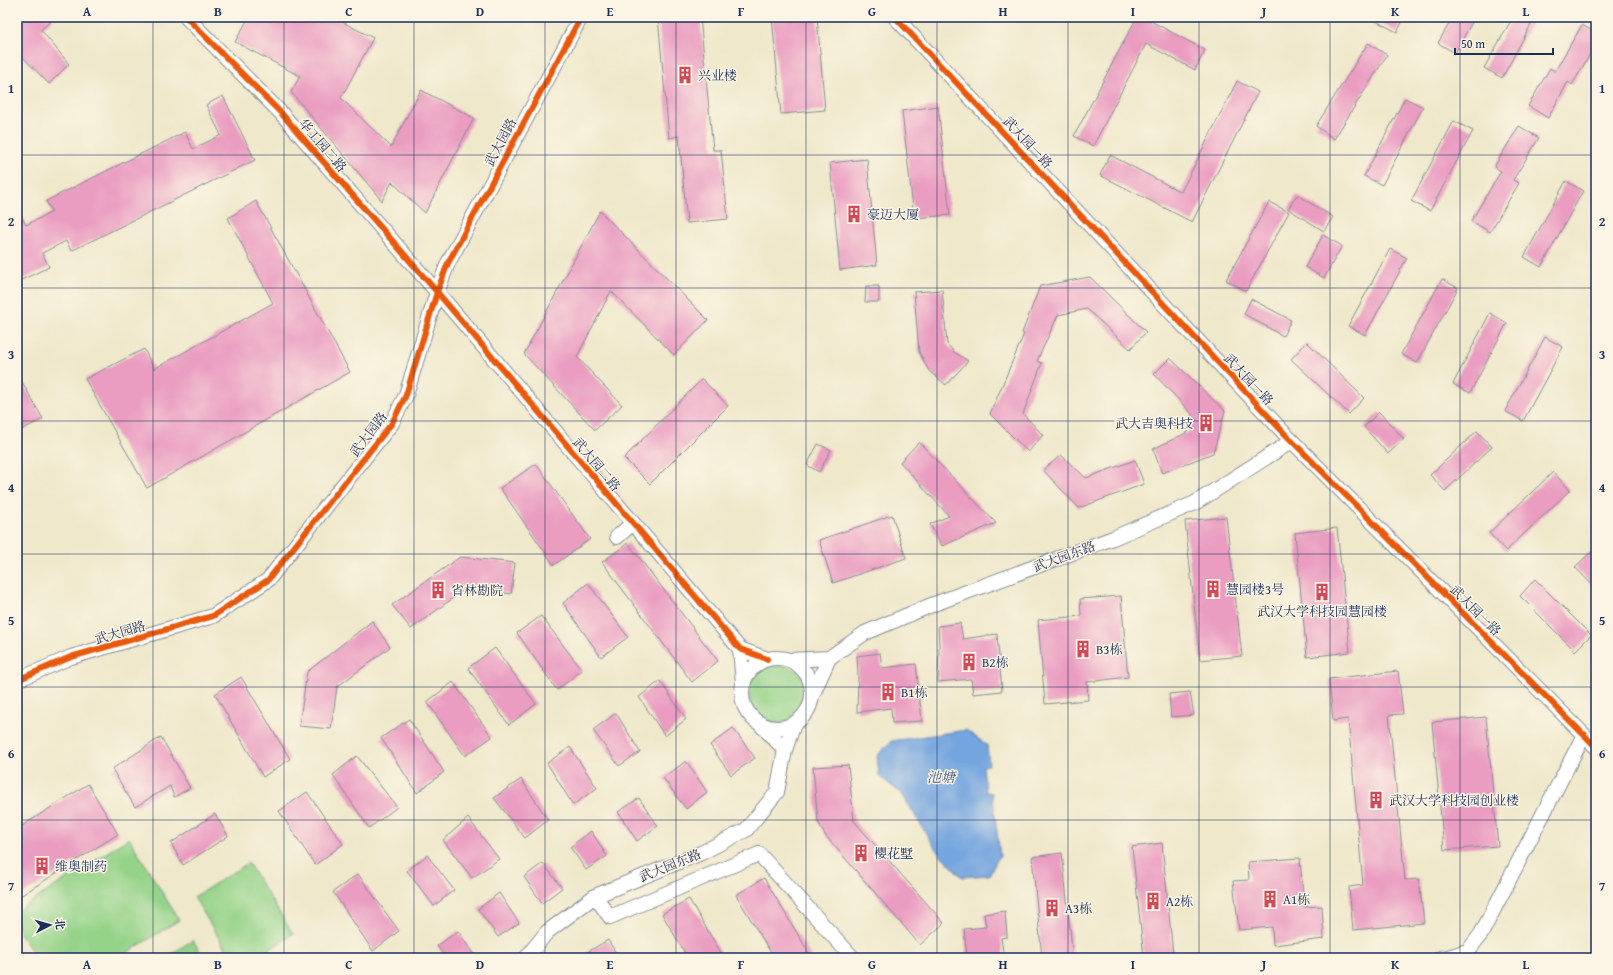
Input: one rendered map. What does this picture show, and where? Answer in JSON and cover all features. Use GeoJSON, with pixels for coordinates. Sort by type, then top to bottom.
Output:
{"type":"FeatureCollection","features":[{"type":"Feature","properties":{"kind":"street","name":"华工园二路"},"geometry":{"type":"LineString","coordinates":[[186,17],[281,113],[438,292]]}},
{"type":"Feature","properties":{"kind":"street","name":"武大园路"},"geometry":{"type":"LineString","coordinates":[[17,680],[71,657],[213,616],[268,580],[392,423],[406,395],[448,263],[538,94],[581,17]]}},
{"type":"Feature","properties":{"kind":"street","name":"武大园一路"},"geometry":{"type":"LineString","coordinates":[[895,17],[1292,441],[1596,747]]}},
{"type":"Feature","properties":{"kind":"street","name":"武大园二路"},"geometry":{"type":"LineString","coordinates":[[438,292],[740,650]]}},
{"type":"Feature","properties":{"kind":"street","name":"武大园东路"},"geometry":{"type":"LineString","coordinates":[[829,658],[865,633],[934,604],[1113,538],[1195,503],[1292,441]]}},
{"type":"Feature","properties":{"kind":"street"},"geometry":{"type":"LineString","coordinates":[[617,537],[633,523]]}},
{"type":"Feature","properties":{"kind":"street"},"geometry":{"type":"LineString","coordinates":[[767,659],[740,650],[743,683],[742,695],[745,707],[751,717],[760,724],[785,750]]}},
{"type":"Feature","properties":{"kind":"street"},"geometry":{"type":"LineString","coordinates":[[743,683],[748,673],[756,664],[767,659],[779,658],[790,660],[829,658],[812,696],[809,707],[803,717],[794,724],[783,728],[771,728],[760,724]]}},
{"type":"Feature","properties":{"kind":"street"},"geometry":{"type":"LineString","coordinates":[[790,660],[800,666],[807,675],[811,685],[812,696]]}},
{"type":"Feature","properties":{"kind":"street","name":"武大园东路"},"geometry":{"type":"LineString","coordinates":[[526,958],[547,932],[595,896],[701,853],[746,830],[776,792],[785,750],[794,724]]}},
{"type":"Feature","properties":{"kind":"street"},"geometry":{"type":"LineString","coordinates":[[1440,958],[1468,951],[1480,934],[1584,735]]}},
{"type":"Feature","properties":{"kind":"street"},"geometry":{"type":"LineString","coordinates":[[595,896],[610,917],[759,854],[853,958]]}},
{"type":"Feature","properties":{"kind":"green space"},"geometry":{"type":"Polygon","coordinates":[[[776,664],[794,670],[804,680],[806,693],[802,706],[794,716],[783,723],[770,723],[757,714],[751,705],[749,695],[750,684],[757,673],[776,664]]]}},
{"type":"Feature","properties":{"kind":"green space"},"geometry":{"type":"Polygon","coordinates":[[[129,838],[179,920],[119,958],[36,958],[17,928],[17,911],[129,838]]]}},
{"type":"Feature","properties":{"kind":"green space"},"geometry":{"type":"Polygon","coordinates":[[[248,863],[293,934],[257,958],[231,958],[194,897],[248,863]]]}},
{"type":"Feature","properties":{"kind":"green space"},"geometry":{"type":"Polygon","coordinates":[[[193,940],[204,958],[165,958],[193,940]]]}},
{"type":"Feature","properties":{"kind":"water","name":"池塘"},"geometry":{"type":"Polygon","coordinates":[[[966,730],[987,745],[989,765],[983,766],[986,792],[992,793],[1000,855],[989,875],[962,877],[936,850],[902,794],[879,776],[877,756],[891,741],[966,730]]]}},
{"type":"Feature","properties":{"kind":"building"},"geometry":{"type":"Polygon","coordinates":[[[17,17],[55,17],[41,30],[69,64],[49,84],[17,51],[17,17]]]}},
{"type":"Feature","properties":{"kind":"building"},"geometry":{"type":"Polygon","coordinates":[[[249,17],[333,17],[373,38],[341,98],[391,147],[421,90],[474,118],[425,213],[392,182],[382,201],[291,92],[300,76],[235,42],[249,17]]]}},
{"type":"Feature","properties":{"kind":"building"},"geometry":{"type":"Polygon","coordinates":[[[658,17],[700,17],[713,150],[721,150],[728,219],[687,223],[679,136],[669,138],[658,17]]]}},
{"type":"Feature","properties":{"kind":"building"},"geometry":{"type":"Polygon","coordinates":[[[772,17],[817,17],[825,110],[781,114],[772,17]]]}},
{"type":"Feature","properties":{"kind":"building"},"geometry":{"type":"Polygon","coordinates":[[[1137,17],[1143,17],[1205,50],[1195,70],[1146,44],[1093,146],[1074,136],[1137,17]]]}},
{"type":"Feature","properties":{"kind":"building"},"geometry":{"type":"Polygon","coordinates":[[[1368,17],[1405,17],[1397,32],[1368,17]]]}},
{"type":"Feature","properties":{"kind":"building"},"geometry":{"type":"Polygon","coordinates":[[[1453,17],[1475,17],[1455,53],[1438,43],[1453,17]]]}},
{"type":"Feature","properties":{"kind":"building"},"geometry":{"type":"Polygon","coordinates":[[[1513,17],[1535,17],[1502,78],[1484,68],[1513,17]]]}},
{"type":"Feature","properties":{"kind":"building"},"geometry":{"type":"Polygon","coordinates":[[[1582,25],[1596,33],[1596,44],[1572,85],[1568,82],[1548,118],[1528,106],[1550,68],[1555,71],[1582,25]]]}},
{"type":"Feature","properties":{"kind":"building"},"geometry":{"type":"Polygon","coordinates":[[[1368,43],[1387,55],[1334,139],[1316,126],[1368,43]]]}},
{"type":"Feature","properties":{"kind":"building"},"geometry":{"type":"Polygon","coordinates":[[[1237,81],[1258,92],[1192,222],[1100,175],[1110,155],[1181,192],[1237,81]]]}},
{"type":"Feature","properties":{"kind":"building"},"geometry":{"type":"Polygon","coordinates":[[[223,96],[255,160],[71,251],[66,241],[42,253],[49,267],[17,282],[17,207],[26,225],[52,212],[46,201],[185,132],[193,149],[221,135],[206,105],[223,96]]]}},
{"type":"Feature","properties":{"kind":"building"},"geometry":{"type":"Polygon","coordinates":[[[1405,98],[1423,107],[1382,185],[1364,176],[1405,98]]]}},
{"type":"Feature","properties":{"kind":"building"},"geometry":{"type":"Polygon","coordinates":[[[938,106],[950,215],[914,218],[902,111],[938,106]]]}},
{"type":"Feature","properties":{"kind":"building"},"geometry":{"type":"Polygon","coordinates":[[[1454,121],[1473,131],[1430,211],[1411,201],[1454,121]]]}},
{"type":"Feature","properties":{"kind":"building"},"geometry":{"type":"Polygon","coordinates":[[[1519,126],[1539,138],[1513,180],[1519,183],[1490,232],[1471,221],[1501,171],[1494,167],[1519,126]]]}},
{"type":"Feature","properties":{"kind":"building","name":"豪迈大厦"},"geometry":{"type":"Polygon","coordinates":[[[867,159],[877,265],[840,270],[830,163],[867,159]]]}},
{"type":"Feature","properties":{"kind":"building"},"geometry":{"type":"Polygon","coordinates":[[[1566,181],[1583,191],[1541,267],[1524,257],[1566,181]]]}},
{"type":"Feature","properties":{"kind":"building"},"geometry":{"type":"Polygon","coordinates":[[[1297,195],[1333,217],[1324,231],[1288,209],[1297,195]]]}},
{"type":"Feature","properties":{"kind":"building"},"geometry":{"type":"Polygon","coordinates":[[[256,201],[350,372],[147,488],[85,379],[144,349],[154,369],[273,303],[228,218],[256,201]]]}},
{"type":"Feature","properties":{"kind":"building"},"geometry":{"type":"Polygon","coordinates":[[[1269,202],[1289,212],[1246,291],[1226,280],[1269,202]]]}},
{"type":"Feature","properties":{"kind":"building"},"geometry":{"type":"Polygon","coordinates":[[[600,211],[708,320],[674,355],[611,291],[577,357],[622,405],[595,430],[524,354],[600,211]]]}},
{"type":"Feature","properties":{"kind":"building"},"geometry":{"type":"Polygon","coordinates":[[[1323,235],[1342,246],[1324,278],[1305,267],[1323,235]]]}},
{"type":"Feature","properties":{"kind":"building"},"geometry":{"type":"Polygon","coordinates":[[[1390,249],[1407,258],[1365,335],[1348,326],[1390,249]]]}},
{"type":"Feature","properties":{"kind":"building"},"geometry":{"type":"Polygon","coordinates":[[[1090,277],[1146,332],[1130,349],[1087,309],[1058,315],[1037,361],[1042,363],[1023,414],[1043,435],[1028,452],[990,414],[1024,334],[1022,333],[1040,286],[1090,277]]]}},
{"type":"Feature","properties":{"kind":"building"},"geometry":{"type":"Polygon","coordinates":[[[1442,279],[1458,288],[1417,363],[1401,354],[1442,279]]]}},
{"type":"Feature","properties":{"kind":"building"},"geometry":{"type":"Polygon","coordinates":[[[866,286],[879,286],[879,302],[865,302],[866,286]]]}},
{"type":"Feature","properties":{"kind":"building"},"geometry":{"type":"Polygon","coordinates":[[[942,290],[947,344],[954,352],[968,361],[946,385],[929,371],[919,352],[914,292],[942,290]]]}},
{"type":"Feature","properties":{"kind":"building"},"geometry":{"type":"Polygon","coordinates":[[[1251,299],[1291,320],[1283,336],[1244,314],[1251,299]]]}},
{"type":"Feature","properties":{"kind":"building"},"geometry":{"type":"Polygon","coordinates":[[[1490,313],[1507,323],[1470,393],[1453,384],[1490,313]]]}},
{"type":"Feature","properties":{"kind":"building"},"geometry":{"type":"Polygon","coordinates":[[[1545,337],[1563,347],[1523,421],[1505,411],[1545,337]]]}},
{"type":"Feature","properties":{"kind":"building"},"geometry":{"type":"Polygon","coordinates":[[[1307,342],[1364,398],[1349,414],[1291,359],[1307,342]]]}},
{"type":"Feature","properties":{"kind":"building","name":"武大吉奥科技"},"geometry":{"type":"Polygon","coordinates":[[[1170,358],[1225,411],[1213,453],[1162,473],[1153,449],[1188,432],[1192,414],[1154,374],[1170,358]]]}},
{"type":"Feature","properties":{"kind":"building"},"geometry":{"type":"Polygon","coordinates":[[[17,373],[43,419],[17,432],[17,373]]]}},
{"type":"Feature","properties":{"kind":"building"},"geometry":{"type":"Polygon","coordinates":[[[702,379],[728,406],[650,484],[624,458],[702,379]]]}},
{"type":"Feature","properties":{"kind":"building"},"geometry":{"type":"Polygon","coordinates":[[[1379,412],[1404,439],[1388,454],[1364,427],[1379,412]]]}},
{"type":"Feature","properties":{"kind":"building"},"geometry":{"type":"Polygon","coordinates":[[[1477,431],[1492,447],[1445,491],[1430,475],[1477,431]]]}},
{"type":"Feature","properties":{"kind":"building"},"geometry":{"type":"Polygon","coordinates":[[[919,442],[996,523],[942,546],[930,524],[949,516],[900,462],[919,442]]]}},
{"type":"Feature","properties":{"kind":"building"},"geometry":{"type":"Polygon","coordinates":[[[818,444],[831,450],[819,472],[807,465],[818,444]]]}},
{"type":"Feature","properties":{"kind":"building"},"geometry":{"type":"Polygon","coordinates":[[[1061,455],[1086,478],[1135,460],[1144,484],[1079,508],[1043,470],[1061,455]]]}},
{"type":"Feature","properties":{"kind":"building"},"geometry":{"type":"Polygon","coordinates":[[[536,464],[590,539],[554,565],[500,488],[536,464]]]}},
{"type":"Feature","properties":{"kind":"building"},"geometry":{"type":"Polygon","coordinates":[[[1553,472],[1570,490],[1506,551],[1489,533],[1553,472]]]}},
{"type":"Feature","properties":{"kind":"building"},"geometry":{"type":"Polygon","coordinates":[[[892,515],[906,558],[833,583],[819,540],[892,515]]]}},
{"type":"Feature","properties":{"kind":"building","name":"慧园楼3号"},"geometry":{"type":"Polygon","coordinates":[[[1226,517],[1242,656],[1200,660],[1185,521],[1226,517]]]}},
{"type":"Feature","properties":{"kind":"building","name":"武汉大学科技园慧园楼"},"geometry":{"type":"Polygon","coordinates":[[[1337,528],[1350,652],[1307,657],[1295,533],[1337,528]]]}},
{"type":"Feature","properties":{"kind":"building"},"geometry":{"type":"Polygon","coordinates":[[[628,543],[718,661],[692,682],[602,562],[628,543]]]}},
{"type":"Feature","properties":{"kind":"building"},"geometry":{"type":"Polygon","coordinates":[[[1591,552],[1596,558],[1596,589],[1575,567],[1591,552]]]}},
{"type":"Feature","properties":{"kind":"building","name":"省林勘院"},"geometry":{"type":"Polygon","coordinates":[[[460,557],[515,563],[511,594],[468,587],[411,629],[392,605],[460,557]]]}},
{"type":"Feature","properties":{"kind":"building"},"geometry":{"type":"Polygon","coordinates":[[[1535,579],[1591,635],[1575,651],[1520,596],[1535,579]]]}},
{"type":"Feature","properties":{"kind":"building"},"geometry":{"type":"Polygon","coordinates":[[[588,583],[628,637],[601,657],[563,603],[588,583]]]}},
{"type":"Feature","properties":{"kind":"building","name":"B3栋"},"geometry":{"type":"Polygon","coordinates":[[[1121,596],[1128,677],[1087,682],[1088,700],[1045,704],[1038,620],[1081,616],[1080,599],[1121,596]]]}},
{"type":"Feature","properties":{"kind":"building"},"geometry":{"type":"Polygon","coordinates":[[[541,616],[582,670],[557,690],[517,633],[541,616]]]}},
{"type":"Feature","properties":{"kind":"building"},"geometry":{"type":"Polygon","coordinates":[[[372,621],[390,647],[337,687],[331,729],[299,726],[307,672],[372,621]]]}},
{"type":"Feature","properties":{"kind":"building","name":"B2栋"},"geometry":{"type":"Polygon","coordinates":[[[960,623],[963,639],[997,634],[1002,691],[973,694],[971,679],[938,682],[938,626],[960,623]]]}},
{"type":"Feature","properties":{"kind":"building"},"geometry":{"type":"Polygon","coordinates":[[[495,648],[536,704],[509,725],[468,668],[495,648]]]}},
{"type":"Feature","properties":{"kind":"building","name":"B1栋"},"geometry":{"type":"Polygon","coordinates":[[[880,653],[882,668],[916,664],[922,721],[892,723],[891,708],[857,712],[857,656],[880,653]]]}},
{"type":"Feature","properties":{"kind":"building","name":"武汉大学科技园创业楼"},"geometry":{"type":"Polygon","coordinates":[[[1398,671],[1403,714],[1389,715],[1405,880],[1419,879],[1424,923],[1353,930],[1349,887],[1363,885],[1348,719],[1333,721],[1329,679],[1398,671]]]}},
{"type":"Feature","properties":{"kind":"building"},"geometry":{"type":"Polygon","coordinates":[[[241,677],[290,759],[263,777],[215,694],[241,677]]]}},
{"type":"Feature","properties":{"kind":"building"},"geometry":{"type":"Polygon","coordinates":[[[660,681],[686,719],[665,736],[639,697],[660,681]]]}},
{"type":"Feature","properties":{"kind":"building"},"geometry":{"type":"Polygon","coordinates":[[[453,682],[492,737],[465,756],[427,702],[453,682]]]}},
{"type":"Feature","properties":{"kind":"building"},"geometry":{"type":"Polygon","coordinates":[[[1190,692],[1194,715],[1171,717],[1169,694],[1190,692]]]}},
{"type":"Feature","properties":{"kind":"building"},"geometry":{"type":"Polygon","coordinates":[[[616,713],[640,752],[619,766],[593,730],[616,713]]]}},
{"type":"Feature","properties":{"kind":"building"},"geometry":{"type":"Polygon","coordinates":[[[1486,717],[1498,846],[1444,850],[1432,722],[1486,717]]]}},
{"type":"Feature","properties":{"kind":"building"},"geometry":{"type":"Polygon","coordinates":[[[409,719],[444,772],[417,793],[381,738],[409,719]]]}},
{"type":"Feature","properties":{"kind":"building"},"geometry":{"type":"Polygon","coordinates":[[[733,728],[755,758],[731,775],[710,745],[733,728]]]}},
{"type":"Feature","properties":{"kind":"building"},"geometry":{"type":"Polygon","coordinates":[[[161,737],[190,788],[174,797],[170,786],[135,807],[112,769],[161,737]]]}},
{"type":"Feature","properties":{"kind":"building"},"geometry":{"type":"Polygon","coordinates":[[[570,747],[597,788],[573,805],[547,763],[570,747]]]}},
{"type":"Feature","properties":{"kind":"building"},"geometry":{"type":"Polygon","coordinates":[[[357,756],[397,807],[369,828],[333,775],[357,756]]]}},
{"type":"Feature","properties":{"kind":"building"},"geometry":{"type":"Polygon","coordinates":[[[686,761],[707,792],[686,809],[663,778],[686,761]]]}},
{"type":"Feature","properties":{"kind":"building","name":"樱花墅"},"geometry":{"type":"Polygon","coordinates":[[[848,765],[854,821],[944,923],[920,945],[825,835],[818,822],[813,767],[848,765]]]}},
{"type":"Feature","properties":{"kind":"building"},"geometry":{"type":"Polygon","coordinates":[[[521,779],[548,820],[525,838],[494,798],[521,779]]]}},
{"type":"Feature","properties":{"kind":"building","name":"维奥制药"},"geometry":{"type":"Polygon","coordinates":[[[88,784],[118,834],[17,898],[17,829],[88,784]]]}},
{"type":"Feature","properties":{"kind":"building"},"geometry":{"type":"Polygon","coordinates":[[[307,792],[343,844],[315,865],[279,811],[307,792]]]}},
{"type":"Feature","properties":{"kind":"building"},"geometry":{"type":"Polygon","coordinates":[[[639,798],[658,826],[637,841],[618,812],[639,798]]]}},
{"type":"Feature","properties":{"kind":"building"},"geometry":{"type":"Polygon","coordinates":[[[215,814],[228,836],[183,865],[171,843],[215,814]]]}},
{"type":"Feature","properties":{"kind":"building"},"geometry":{"type":"Polygon","coordinates":[[[468,818],[499,859],[472,878],[443,840],[468,818]]]}},
{"type":"Feature","properties":{"kind":"building"},"geometry":{"type":"Polygon","coordinates":[[[591,831],[607,856],[586,870],[570,847],[591,831]]]}},
{"type":"Feature","properties":{"kind":"building","name":"A2栋"},"geometry":{"type":"Polygon","coordinates":[[[1162,843],[1173,954],[1144,958],[1132,847],[1162,843]]]}},
{"type":"Feature","properties":{"kind":"building","name":"A3栋"},"geometry":{"type":"Polygon","coordinates":[[[1062,853],[1073,958],[1042,958],[1032,857],[1062,853]]]}},
{"type":"Feature","properties":{"kind":"building"},"geometry":{"type":"Polygon","coordinates":[[[427,855],[454,890],[434,906],[407,871],[427,855]]]}},
{"type":"Feature","properties":{"kind":"building","name":"A1栋"},"geometry":{"type":"Polygon","coordinates":[[[1300,858],[1304,907],[1322,906],[1324,939],[1273,945],[1272,927],[1239,930],[1233,881],[1249,880],[1248,862],[1300,858]]]}},
{"type":"Feature","properties":{"kind":"building"},"geometry":{"type":"Polygon","coordinates":[[[543,863],[562,888],[542,903],[524,877],[543,863]]]}},
{"type":"Feature","properties":{"kind":"building"},"geometry":{"type":"Polygon","coordinates":[[[358,874],[399,931],[373,951],[333,892],[358,874]]]}},
{"type":"Feature","properties":{"kind":"building"},"geometry":{"type":"Polygon","coordinates":[[[764,878],[812,958],[774,958],[736,895],[764,878]]]}},
{"type":"Feature","properties":{"kind":"building"},"geometry":{"type":"Polygon","coordinates":[[[499,893],[519,923],[498,937],[478,909],[499,893]]]}},
{"type":"Feature","properties":{"kind":"building"},"geometry":{"type":"Polygon","coordinates":[[[689,899],[724,958],[688,958],[662,914],[689,899]]]}},
{"type":"Feature","properties":{"kind":"building"},"geometry":{"type":"Polygon","coordinates":[[[1005,911],[1007,937],[1001,938],[1004,958],[967,958],[964,929],[986,927],[984,914],[1005,911]]]}},
{"type":"Feature","properties":{"kind":"building"},"geometry":{"type":"Polygon","coordinates":[[[458,931],[476,958],[446,958],[437,946],[458,931]]]}},
{"type":"Feature","properties":{"kind":"building"},"geometry":{"type":"Polygon","coordinates":[[[608,940],[619,958],[577,958],[608,940]]]}},
{"type":"Feature","properties":{"kind":"cycle path"},"geometry":{"type":"LineString","coordinates":[[186,17],[281,113],[437,292],[740,649],[767,659]]}},
{"type":"Feature","properties":{"kind":"cycle path"},"geometry":{"type":"LineString","coordinates":[[17,680],[71,657],[213,616],[268,580],[392,423],[406,395],[437,292],[448,263],[581,17]]}},
{"type":"Feature","properties":{"kind":"cycle path"},"geometry":{"type":"LineString","coordinates":[[895,17],[1285,434],[1596,747]]}},
{"type":"Feature","properties":{"kind":"place","name":"兴业楼"},"geometry":{"type":"Point","coordinates":[685,75]}},
{"type":"Feature","properties":{"kind":"place","name":"豪迈大厦"},"geometry":{"type":"Point","coordinates":[854,214]}},
{"type":"Feature","properties":{"kind":"place","name":"武大吉奥科技"},"geometry":{"type":"Point","coordinates":[1206,423]}},
{"type":"Feature","properties":{"kind":"place","name":"慧园楼3号"},"geometry":{"type":"Point","coordinates":[1213,589]}},
{"type":"Feature","properties":{"kind":"place","name":"省林勘院"},"geometry":{"type":"Point","coordinates":[438,590]}},
{"type":"Feature","properties":{"kind":"place","name":"武汉大学科技园慧园楼"},"geometry":{"type":"Point","coordinates":[1322,592]}},
{"type":"Feature","properties":{"kind":"place","name":"B3栋"},"geometry":{"type":"Point","coordinates":[1083,649]}},
{"type":"Feature","properties":{"kind":"place","name":"B2栋"},"geometry":{"type":"Point","coordinates":[969,662]}},
{"type":"Feature","properties":{"kind":"place","name":"B1栋"},"geometry":{"type":"Point","coordinates":[888,692]}},
{"type":"Feature","properties":{"kind":"place","name":"武汉大学科技园创业楼"},"geometry":{"type":"Point","coordinates":[1376,800]}},
{"type":"Feature","properties":{"kind":"place","name":"樱花墅"},"geometry":{"type":"Point","coordinates":[861,853]}},
{"type":"Feature","properties":{"kind":"place","name":"维奥制药"},"geometry":{"type":"Point","coordinates":[42,866]}},
{"type":"Feature","properties":{"kind":"place","name":"A1栋"},"geometry":{"type":"Point","coordinates":[1270,899]}},
{"type":"Feature","properties":{"kind":"place","name":"A2栋"},"geometry":{"type":"Point","coordinates":[1153,901]}},
{"type":"Feature","properties":{"kind":"place","name":"A3栋"},"geometry":{"type":"Point","coordinates":[1052,908]}}]}
